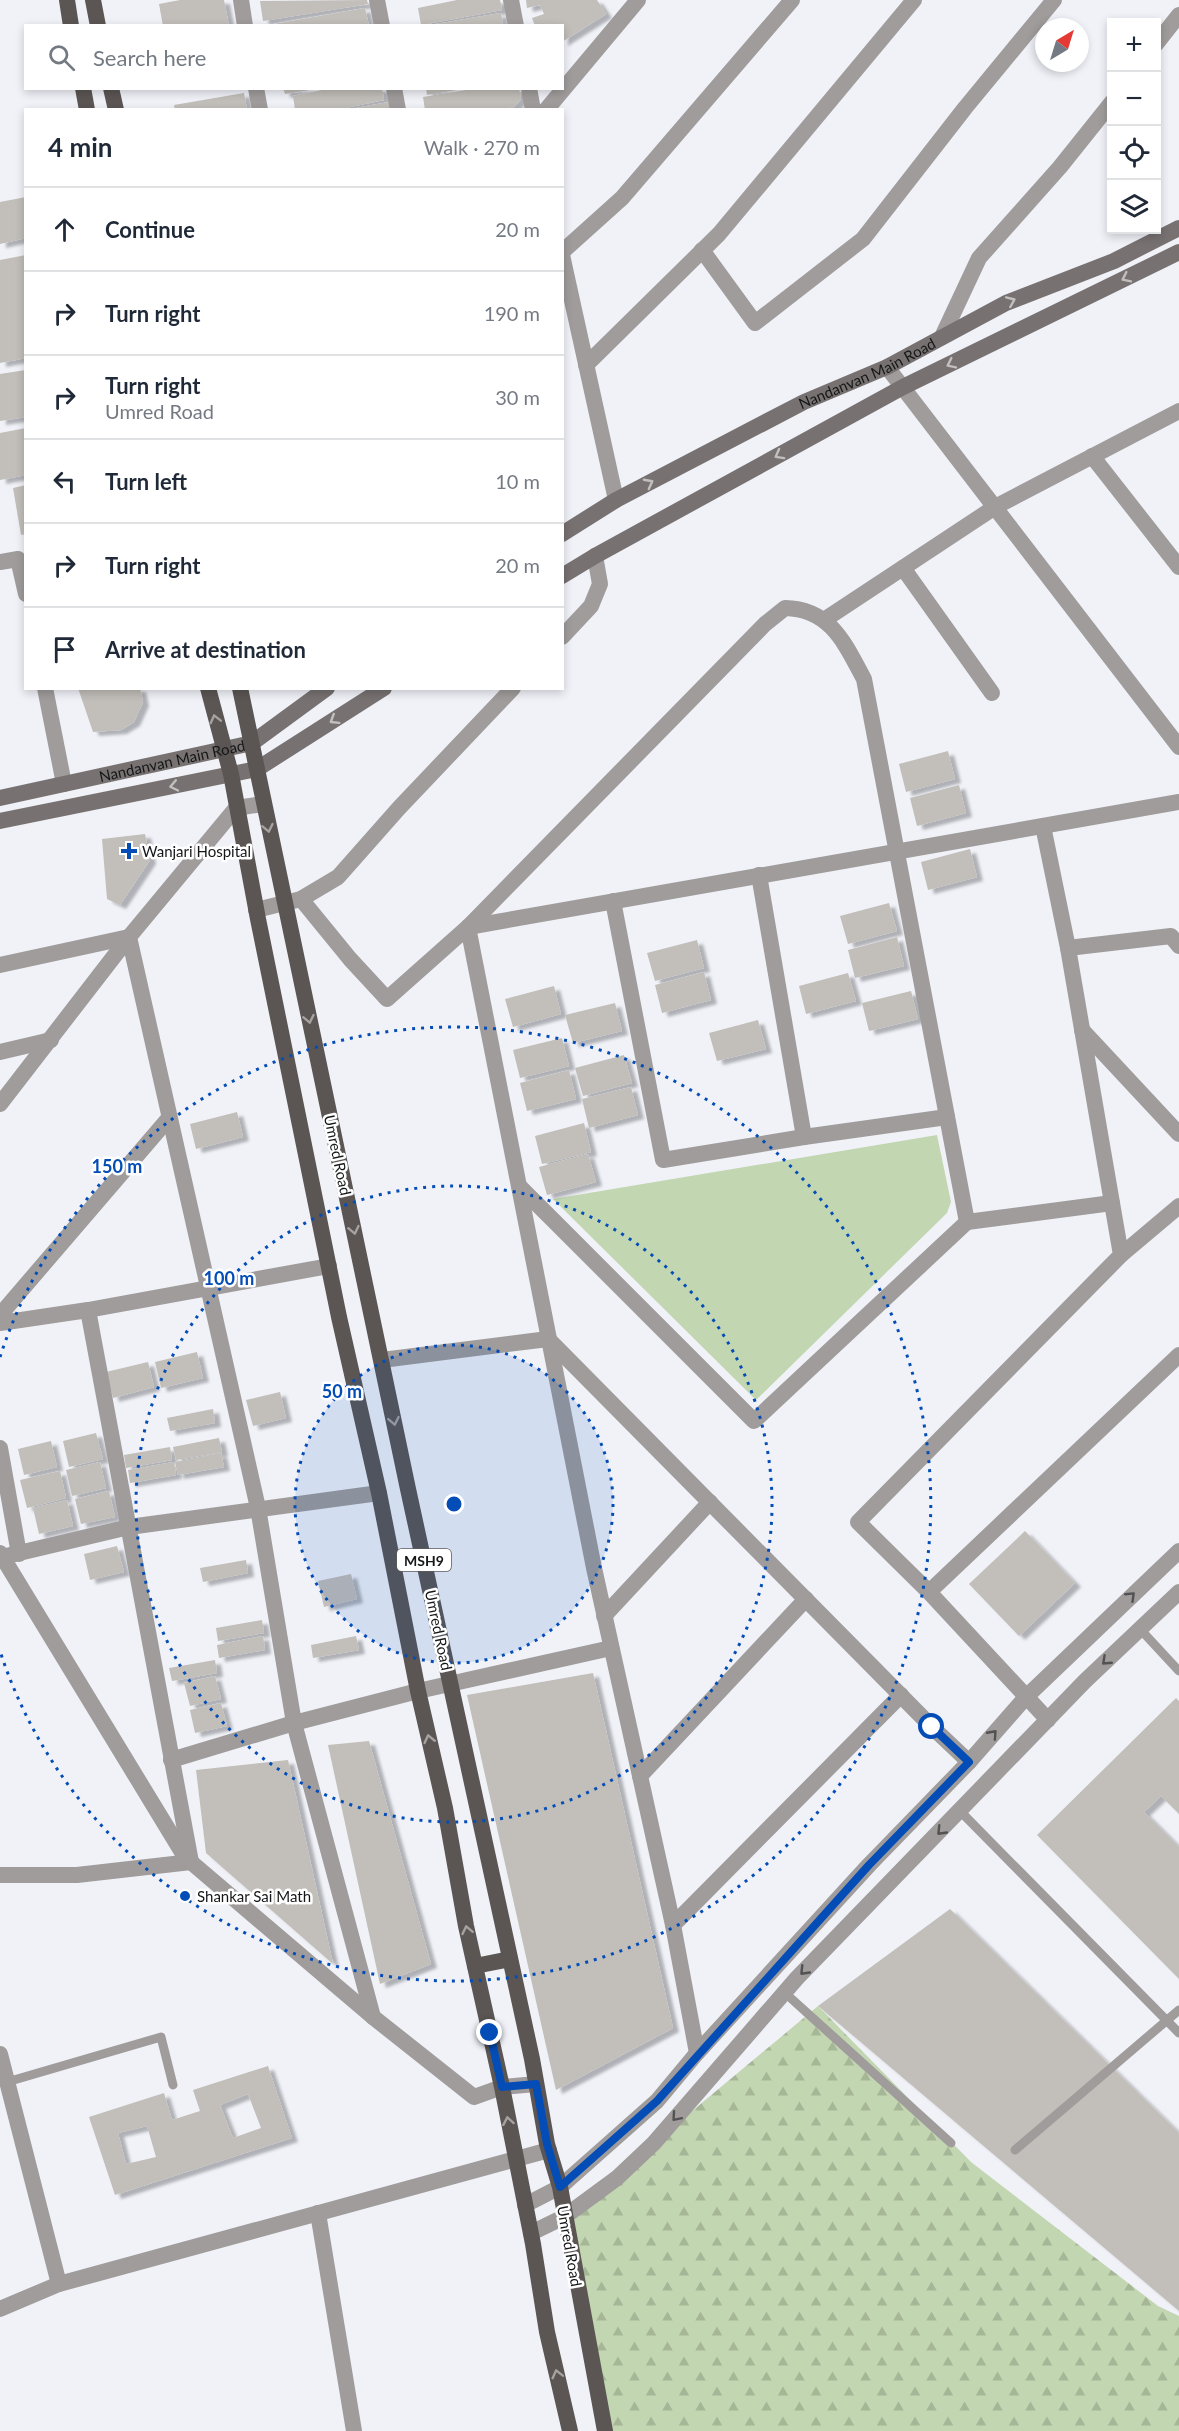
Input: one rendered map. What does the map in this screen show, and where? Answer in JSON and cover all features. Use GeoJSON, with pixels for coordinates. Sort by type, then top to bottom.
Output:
{"type":"FeatureCollection","features":[{"type":"Feature","properties":{"kind":"main road"},"geometry":{"type":"LineString","coordinates":[[66,0],[71,24]]}},
{"type":"Feature","properties":{"kind":"main road"},"geometry":{"type":"LineString","coordinates":[[93,0],[98,24]]}},
{"type":"Feature","properties":{"kind":"main road"},"geometry":{"type":"LineString","coordinates":[[83,90],[87,108]]}},
{"type":"Feature","properties":{"kind":"main road"},"geometry":{"type":"LineString","coordinates":[[111,90],[116,108]]}},
{"type":"Feature","properties":{"kind":"main road","name":"Nandanvan Main Road"},"geometry":{"type":"LineString","coordinates":[[564,533],[616,501],[804,402],[887,367],[1006,303],[1114,261],[1179,228]]}},
{"type":"Feature","properties":{"kind":"main road"},"geometry":{"type":"LineString","coordinates":[[564,575],[903,387],[1179,252]]}},
{"type":"Feature","properties":{"kind":"main road"},"geometry":{"type":"LineString","coordinates":[[209,690],[231,774],[256,910],[329,1266],[379,1493],[418,1691],[445,1808],[475,1966],[531,2233],[547,2332],[570,2431]]}},
{"type":"Feature","properties":{"kind":"main road","name":"Umred Road"},"geometry":{"type":"LineString","coordinates":[[240,690],[549,2150],[560,2187],[605,2431]]}},
{"type":"Feature","properties":{"kind":"main road","name":"Nandanvan Main Road"},"geometry":{"type":"LineString","coordinates":[[0,798],[252,743],[324,690]]}},
{"type":"Feature","properties":{"kind":"main road"},"geometry":{"type":"LineString","coordinates":[[0,821],[257,768],[381,690]]}},
{"type":"Feature","properties":{"kind":"main road"},"geometry":{"type":"LineString","coordinates":[[475,1966],[510,1959]]}},
{"type":"Feature","properties":{"kind":"street"},"geometry":{"type":"LineString","coordinates":[[241,0],[245,24]]}},
{"type":"Feature","properties":{"kind":"street"},"geometry":{"type":"LineString","coordinates":[[377,0],[382,24]]}},
{"type":"Feature","properties":{"kind":"street"},"geometry":{"type":"LineString","coordinates":[[511,0],[516,24]]}},
{"type":"Feature","properties":{"kind":"street"},"geometry":{"type":"LineString","coordinates":[[564,88],[638,0]]}},
{"type":"Feature","properties":{"kind":"street"},"geometry":{"type":"LineString","coordinates":[[564,252],[622,198],[792,0]]}},
{"type":"Feature","properties":{"kind":"street"},"geometry":{"type":"LineString","coordinates":[[586,365],[719,234],[914,0]]}},
{"type":"Feature","properties":{"kind":"street"},"geometry":{"type":"LineString","coordinates":[[702,250],[755,324],[863,239],[965,108],[1054,0]]}},
{"type":"Feature","properties":{"kind":"street"},"geometry":{"type":"LineString","coordinates":[[1161,38],[1179,15]]}},
{"type":"Feature","properties":{"kind":"street"},"geometry":{"type":"LineString","coordinates":[[256,90],[260,108]]}},
{"type":"Feature","properties":{"kind":"street"},"geometry":{"type":"LineString","coordinates":[[394,90],[398,108]]}},
{"type":"Feature","properties":{"kind":"street"},"geometry":{"type":"LineString","coordinates":[[529,90],[533,108]]}},
{"type":"Feature","properties":{"kind":"street"},"geometry":{"type":"LineString","coordinates":[[548,108],[563,90]]}},
{"type":"Feature","properties":{"kind":"street"},"geometry":{"type":"LineString","coordinates":[[942,337],[979,258],[1060,167],[1107,108]]}},
{"type":"Feature","properties":{"kind":"street"},"geometry":{"type":"LineString","coordinates":[[564,263],[616,501]]}},
{"type":"Feature","properties":{"kind":"street"},"geometry":{"type":"LineString","coordinates":[[887,367],[1179,747]]}},
{"type":"Feature","properties":{"kind":"street"},"geometry":{"type":"LineString","coordinates":[[824,620],[995,507],[1179,411]]}},
{"type":"Feature","properties":{"kind":"street"},"geometry":{"type":"LineString","coordinates":[[1092,456],[1179,567]]}},
{"type":"Feature","properties":{"kind":"street"},"geometry":{"type":"LineString","coordinates":[[564,635],[591,606],[600,584],[595,556]]}},
{"type":"Feature","properties":{"kind":"street"},"geometry":{"type":"LineString","coordinates":[[0,562],[18,559],[24,585]]}},
{"type":"Feature","properties":{"kind":"street"},"geometry":{"type":"LineString","coordinates":[[903,568],[992,693]]}},
{"type":"Feature","properties":{"kind":"street"},"geometry":{"type":"LineString","coordinates":[[300,899],[387,999],[468,927],[765,624],[785,608],[800,608],[824,620],[842,638],[864,679],[967,1222]]}},
{"type":"Feature","properties":{"kind":"street"},"geometry":{"type":"LineString","coordinates":[[45,690],[64,784]]}},
{"type":"Feature","properties":{"kind":"street"},"geometry":{"type":"LineString","coordinates":[[256,910],[300,899],[338,877],[399,808],[511,690]]}},
{"type":"Feature","properties":{"kind":"street"},"geometry":{"type":"LineString","coordinates":[[468,927],[1179,802]]}},
{"type":"Feature","properties":{"kind":"street"},"geometry":{"type":"LineString","coordinates":[[0,1104],[129,937],[236,808],[263,804]]}},
{"type":"Feature","properties":{"kind":"street"},"geometry":{"type":"LineString","coordinates":[[1043,826],[1068,948],[1121,1255]]}},
{"type":"Feature","properties":{"kind":"street"},"geometry":{"type":"LineString","coordinates":[[759,875],[804,1137]]}},
{"type":"Feature","properties":{"kind":"street"},"geometry":{"type":"LineString","coordinates":[[613,901],[663,1160],[947,1117]]}},
{"type":"Feature","properties":{"kind":"street"},"geometry":{"type":"LineString","coordinates":[[468,927],[604,1617],[673,1925],[698,2053]]}},
{"type":"Feature","properties":{"kind":"street"},"geometry":{"type":"LineString","coordinates":[[1068,948],[1171,936],[1179,946]]}},
{"type":"Feature","properties":{"kind":"street"},"geometry":{"type":"LineString","coordinates":[[0,965],[129,937]]}},
{"type":"Feature","properties":{"kind":"street"},"geometry":{"type":"LineString","coordinates":[[129,937],[258,1508],[294,1723],[373,2017]]}},
{"type":"Feature","properties":{"kind":"street"},"geometry":{"type":"LineString","coordinates":[[1082,1030],[1179,1134]]}},
{"type":"Feature","properties":{"kind":"street"},"geometry":{"type":"LineString","coordinates":[[0,1052],[51,1040]]}},
{"type":"Feature","properties":{"kind":"street"},"geometry":{"type":"LineString","coordinates":[[0,1315],[169,1118]]}},
{"type":"Feature","properties":{"kind":"street"},"geometry":{"type":"LineString","coordinates":[[519,1186],[754,1420],[967,1222],[1112,1203]]}},
{"type":"Feature","properties":{"kind":"street"},"geometry":{"type":"LineString","coordinates":[[1048,1720],[929,1592],[858,1522],[1121,1255],[1179,1206]]}},
{"type":"Feature","properties":{"kind":"street"},"geometry":{"type":"LineString","coordinates":[[0,1323],[88,1310],[329,1266]]}},
{"type":"Feature","properties":{"kind":"street"},"geometry":{"type":"LineString","coordinates":[[88,1310],[191,1862]]}},
{"type":"Feature","properties":{"kind":"street"},"geometry":{"type":"LineString","coordinates":[[382,1360],[549,1338]]}},
{"type":"Feature","properties":{"kind":"street"},"geometry":{"type":"LineString","coordinates":[[549,1338],[969,1762]]}},
{"type":"Feature","properties":{"kind":"street"},"geometry":{"type":"LineString","coordinates":[[929,1592],[1179,1355]]}},
{"type":"Feature","properties":{"kind":"street"},"geometry":{"type":"LineString","coordinates":[[0,1448],[7,1555],[185,1857],[373,2017],[474,2097],[502,2087],[536,2084]]}},
{"type":"Feature","properties":{"kind":"street"},"geometry":{"type":"LineString","coordinates":[[7,1555],[129,1527],[379,1493]]}},
{"type":"Feature","properties":{"kind":"street"},"geometry":{"type":"LineString","coordinates":[[604,1617],[710,1502]]}},
{"type":"Feature","properties":{"kind":"street"},"geometry":{"type":"LineString","coordinates":[[525,2205],[560,2187],[657,2101],[898,1834],[969,1762],[1026,1697],[1179,1551]]}},
{"type":"Feature","properties":{"kind":"street"},"geometry":{"type":"LineString","coordinates":[[531,2233],[564,2217],[617,2178],[654,2143],[784,1992],[1048,1720],[1179,1592]]}},
{"type":"Feature","properties":{"kind":"street"},"geometry":{"type":"LineString","coordinates":[[640,1776],[806,1599]]}},
{"type":"Feature","properties":{"kind":"street"},"geometry":{"type":"LineString","coordinates":[[171,1760],[294,1723],[418,1691],[611,1648]]}},
{"type":"Feature","properties":{"kind":"street"},"geometry":{"type":"LineString","coordinates":[[673,1925],[901,1695]]}},
{"type":"Feature","properties":{"kind":"street"},"geometry":{"type":"LineString","coordinates":[[0,1875],[77,1875],[191,1862]]}},
{"type":"Feature","properties":{"kind":"street"},"geometry":{"type":"LineString","coordinates":[[0,2055],[59,2284]]}},
{"type":"Feature","properties":{"kind":"street"},"geometry":{"type":"LineString","coordinates":[[0,2309],[59,2284],[549,2150]]}},
{"type":"Feature","properties":{"kind":"street"},"geometry":{"type":"LineString","coordinates":[[318,2213],[354,2431]]}},
{"type":"Feature","properties":{"kind":"lane"},"geometry":{"type":"LineString","coordinates":[[1140,1629],[1179,1671]]}},
{"type":"Feature","properties":{"kind":"lane"},"geometry":{"type":"LineString","coordinates":[[960,1811],[1179,2033]]}},
{"type":"Feature","properties":{"kind":"lane"},"geometry":{"type":"LineString","coordinates":[[784,1992],[951,2143]]}},
{"type":"Feature","properties":{"kind":"lane"},"geometry":{"type":"LineString","coordinates":[[1015,2150],[1179,2010]]}},
{"type":"Feature","properties":{"kind":"lane"},"geometry":{"type":"LineString","coordinates":[[7,2082],[161,2037],[173,2085]]}},
{"type":"Feature","properties":{"kind":"green space"},"geometry":{"type":"Polygon","coordinates":[[[937,1135],[951,1202],[947,1213],[756,1400],[553,1199],[937,1135]]]}},
{"type":"Feature","properties":{"kind":"green space"},"geometry":{"type":"Polygon","coordinates":[[[818,2006],[971,2162],[1158,2306],[1179,2316],[1179,2431],[605,2431],[564,2218],[818,2006]]]}},
{"type":"Feature","properties":{"kind":"building"},"geometry":{"type":"Polygon","coordinates":[[[180,0],[224,0],[229,24],[163,24],[159,4],[180,0]]]}},
{"type":"Feature","properties":{"kind":"building"},"geometry":{"type":"Polygon","coordinates":[[[367,0],[368,4],[263,21],[260,1],[367,0]]]}},
{"type":"Feature","properties":{"kind":"building"},"geometry":{"type":"Polygon","coordinates":[[[457,0],[500,0],[502,10],[421,24],[418,8],[457,0]]]}},
{"type":"Feature","properties":{"kind":"building"},"geometry":{"type":"Polygon","coordinates":[[[526,0],[597,0],[606,14],[564,41],[564,24],[534,24],[532,18],[544,14],[540,5],[527,8],[526,0]]]}},
{"type":"Feature","properties":{"kind":"building"},"geometry":{"type":"Polygon","coordinates":[[[365,8],[369,24],[274,24],[365,8]]]}},
{"type":"Feature","properties":{"kind":"building"},"geometry":{"type":"Polygon","coordinates":[[[501,13],[503,24],[436,24],[501,13]]]}},
{"type":"Feature","properties":{"kind":"building"},"geometry":{"type":"Polygon","coordinates":[[[284,90],[310,90],[285,94],[284,90]]]}},
{"type":"Feature","properties":{"kind":"building"},"geometry":{"type":"Polygon","coordinates":[[[322,90],[382,90],[384,100],[345,108],[295,108],[293,96],[322,90]]]}},
{"type":"Feature","properties":{"kind":"building"},"geometry":{"type":"Polygon","coordinates":[[[426,90],[457,90],[427,95],[426,90]]]}},
{"type":"Feature","properties":{"kind":"building"},"geometry":{"type":"Polygon","coordinates":[[[466,90],[519,90],[521,99],[514,107],[509,108],[425,108],[423,97],[466,90]]]}},
{"type":"Feature","properties":{"kind":"building"},"geometry":{"type":"Polygon","coordinates":[[[244,93],[247,108],[175,108],[174,105],[244,93]]]}},
{"type":"Feature","properties":{"kind":"building"},"geometry":{"type":"Polygon","coordinates":[[[389,102],[390,108],[356,108],[389,102]]]}},
{"type":"Feature","properties":{"kind":"building"},"geometry":{"type":"Polygon","coordinates":[[[24,197],[24,238],[0,244],[0,202],[24,197]]]}},
{"type":"Feature","properties":{"kind":"building"},"geometry":{"type":"Polygon","coordinates":[[[24,255],[24,358],[0,363],[0,260],[24,255]]]}},
{"type":"Feature","properties":{"kind":"building"},"geometry":{"type":"Polygon","coordinates":[[[24,370],[24,417],[0,421],[0,374],[24,370]]]}},
{"type":"Feature","properties":{"kind":"building"},"geometry":{"type":"Polygon","coordinates":[[[24,428],[24,475],[0,480],[0,433],[24,428]]]}},
{"type":"Feature","properties":{"kind":"building"},"geometry":{"type":"Polygon","coordinates":[[[24,485],[24,534],[21,535],[13,488],[24,485]]]}},
{"type":"Feature","properties":{"kind":"building"},"geometry":{"type":"Polygon","coordinates":[[[79,690],[140,690],[143,702],[134,722],[121,730],[93,732],[79,690]]]}},
{"type":"Feature","properties":{"kind":"building"},"geometry":{"type":"Polygon","coordinates":[[[948,751],[955,779],[906,792],[899,764],[948,751]]]}},
{"type":"Feature","properties":{"kind":"building"},"geometry":{"type":"Polygon","coordinates":[[[959,785],[966,813],[917,826],[910,798],[959,785]]]}},
{"type":"Feature","properties":{"kind":"building"},"geometry":{"type":"Polygon","coordinates":[[[145,834],[150,860],[120,905],[107,899],[102,839],[145,834]]]}},
{"type":"Feature","properties":{"kind":"building"},"geometry":{"type":"Polygon","coordinates":[[[970,849],[977,877],[928,890],[921,862],[970,849]]]}},
{"type":"Feature","properties":{"kind":"building"},"geometry":{"type":"Polygon","coordinates":[[[889,903],[897,931],[848,944],[840,916],[889,903]]]}},
{"type":"Feature","properties":{"kind":"building"},"geometry":{"type":"Polygon","coordinates":[[[897,937],[904,966],[855,978],[848,950],[897,937]]]}},
{"type":"Feature","properties":{"kind":"building"},"geometry":{"type":"Polygon","coordinates":[[[697,940],[704,968],[655,981],[647,953],[697,940]]]}},
{"type":"Feature","properties":{"kind":"building"},"geometry":{"type":"Polygon","coordinates":[[[704,972],[711,1000],[662,1013],[655,985],[704,972]]]}},
{"type":"Feature","properties":{"kind":"building"},"geometry":{"type":"Polygon","coordinates":[[[848,973],[856,1001],[806,1014],[799,986],[848,973]]]}},
{"type":"Feature","properties":{"kind":"building"},"geometry":{"type":"Polygon","coordinates":[[[554,986],[561,1014],[513,1027],[505,999],[554,986]]]}},
{"type":"Feature","properties":{"kind":"building"},"geometry":{"type":"Polygon","coordinates":[[[911,991],[918,1019],[869,1031],[862,1003],[911,991]]]}},
{"type":"Feature","properties":{"kind":"building"},"geometry":{"type":"Polygon","coordinates":[[[615,1003],[622,1031],[573,1043],[565,1015],[615,1003]]]}},
{"type":"Feature","properties":{"kind":"building"},"geometry":{"type":"Polygon","coordinates":[[[758,1020],[766,1049],[717,1061],[709,1033],[758,1020]]]}},
{"type":"Feature","properties":{"kind":"building"},"geometry":{"type":"Polygon","coordinates":[[[562,1038],[569,1066],[520,1078],[513,1050],[562,1038]]]}},
{"type":"Feature","properties":{"kind":"building"},"geometry":{"type":"Polygon","coordinates":[[[624,1055],[632,1083],[583,1096],[575,1068],[624,1055]]]}},
{"type":"Feature","properties":{"kind":"building"},"geometry":{"type":"Polygon","coordinates":[[[569,1070],[576,1099],[527,1111],[520,1083],[569,1070]]]}},
{"type":"Feature","properties":{"kind":"building"},"geometry":{"type":"Polygon","coordinates":[[[631,1087],[638,1115],[589,1128],[582,1099],[631,1087]]]}},
{"type":"Feature","properties":{"kind":"building"},"geometry":{"type":"Polygon","coordinates":[[[237,1112],[243,1137],[196,1149],[190,1124],[237,1112]]]}},
{"type":"Feature","properties":{"kind":"building"},"geometry":{"type":"Polygon","coordinates":[[[584,1123],[591,1152],[542,1164],[535,1136],[584,1123]]]}},
{"type":"Feature","properties":{"kind":"building"},"geometry":{"type":"Polygon","coordinates":[[[588,1154],[596,1182],[547,1195],[539,1167],[588,1154]]]}},
{"type":"Feature","properties":{"kind":"building"},"geometry":{"type":"Polygon","coordinates":[[[197,1352],[203,1378],[161,1388],[155,1362],[197,1352]]]}},
{"type":"Feature","properties":{"kind":"building"},"geometry":{"type":"Polygon","coordinates":[[[148,1362],[154,1387],[113,1398],[106,1372],[148,1362]]]}},
{"type":"Feature","properties":{"kind":"building"},"geometry":{"type":"Polygon","coordinates":[[[280,1392],[286,1418],[253,1426],[246,1400],[280,1392]]]}},
{"type":"Feature","properties":{"kind":"building"},"geometry":{"type":"Polygon","coordinates":[[[213,1409],[215,1423],[170,1431],[167,1418],[213,1409]]]}},
{"type":"Feature","properties":{"kind":"building"},"geometry":{"type":"Polygon","coordinates":[[[96,1433],[103,1459],[69,1467],[63,1441],[96,1433]]]}},
{"type":"Feature","properties":{"kind":"building"},"geometry":{"type":"Polygon","coordinates":[[[219,1438],[222,1452],[176,1460],[173,1447],[219,1438]]]}},
{"type":"Feature","properties":{"kind":"building"},"geometry":{"type":"Polygon","coordinates":[[[51,1441],[57,1467],[24,1475],[18,1449],[51,1441]]]}},
{"type":"Feature","properties":{"kind":"building"},"geometry":{"type":"Polygon","coordinates":[[[170,1447],[172,1460],[126,1468],[124,1455],[170,1447]]]}},
{"type":"Feature","properties":{"kind":"building"},"geometry":{"type":"Polygon","coordinates":[[[221,1453],[224,1467],[178,1475],[175,1462],[221,1453]]]}},
{"type":"Feature","properties":{"kind":"building"},"geometry":{"type":"Polygon","coordinates":[[[100,1462],[106,1488],[72,1496],[66,1470],[100,1462]]]}},
{"type":"Feature","properties":{"kind":"building"},"geometry":{"type":"Polygon","coordinates":[[[174,1462],[176,1475],[130,1483],[128,1470],[174,1462]]]}},
{"type":"Feature","properties":{"kind":"building"},"geometry":{"type":"Polygon","coordinates":[[[60,1471],[66,1498],[27,1508],[20,1480],[60,1471]]]}},
{"type":"Feature","properties":{"kind":"building"},"geometry":{"type":"Polygon","coordinates":[[[109,1491],[115,1517],[81,1524],[75,1499],[109,1491]]]}},
{"type":"Feature","properties":{"kind":"building"},"geometry":{"type":"Polygon","coordinates":[[[67,1500],[73,1526],[39,1534],[33,1508],[67,1500]]]}},
{"type":"Feature","properties":{"kind":"building"},"geometry":{"type":"Polygon","coordinates":[[[1025,1531],[1075,1583],[1019,1636],[969,1584],[1025,1531]]]}},
{"type":"Feature","properties":{"kind":"building"},"geometry":{"type":"Polygon","coordinates":[[[117,1546],[124,1572],[90,1580],[84,1554],[117,1546]]]}},
{"type":"Feature","properties":{"kind":"building"},"geometry":{"type":"Polygon","coordinates":[[[246,1560],[248,1573],[203,1582],[200,1568],[246,1560]]]}},
{"type":"Feature","properties":{"kind":"building"},"geometry":{"type":"Polygon","coordinates":[[[351,1574],[357,1599],[324,1607],[318,1581],[351,1574]]]}},
{"type":"Feature","properties":{"kind":"building"},"geometry":{"type":"Polygon","coordinates":[[[262,1620],[264,1633],[218,1641],[216,1628],[262,1620]]]}},
{"type":"Feature","properties":{"kind":"building"},"geometry":{"type":"Polygon","coordinates":[[[263,1636],[265,1650],[219,1658],[217,1645],[263,1636]]]}},
{"type":"Feature","properties":{"kind":"building"},"geometry":{"type":"Polygon","coordinates":[[[356,1636],[359,1650],[313,1658],[311,1645],[356,1636]]]}},
{"type":"Feature","properties":{"kind":"building"},"geometry":{"type":"Polygon","coordinates":[[[215,1660],[217,1673],[172,1681],[169,1668],[215,1660]]]}},
{"type":"Feature","properties":{"kind":"building"},"geometry":{"type":"Polygon","coordinates":[[[593,1673],[673,2028],[556,2090],[467,1695],[593,1673]]]}},
{"type":"Feature","properties":{"kind":"building"},"geometry":{"type":"Polygon","coordinates":[[[215,1676],[221,1699],[190,1706],[184,1683],[215,1676]]]}},
{"type":"Feature","properties":{"kind":"building"},"geometry":{"type":"Polygon","coordinates":[[[1176,1698],[1179,1701],[1179,1814],[1161,1796],[1144,1812],[1179,1847],[1179,1979],[1037,1835],[1176,1698]]]}},
{"type":"Feature","properties":{"kind":"building"},"geometry":{"type":"Polygon","coordinates":[[[221,1703],[227,1726],[195,1733],[190,1710],[221,1703]]]}},
{"type":"Feature","properties":{"kind":"building"},"geometry":{"type":"Polygon","coordinates":[[[369,1741],[431,1964],[380,1984],[328,1745],[369,1741]]]}},
{"type":"Feature","properties":{"kind":"building"},"geometry":{"type":"Polygon","coordinates":[[[288,1760],[333,1964],[206,1853],[196,1770],[288,1760]]]}},
{"type":"Feature","properties":{"kind":"building"},"geometry":{"type":"Polygon","coordinates":[[[950,1909],[1179,2133],[1179,2311],[818,2006],[950,1909]]]}},
{"type":"Feature","properties":{"kind":"building"},"geometry":{"type":"Polygon","coordinates":[[[268,2066],[292,2138],[115,2195],[89,2117],[164,2093],[172,2120],[200,2111],[193,2090],[268,2066]],[[248,2094],[220,2105],[233,2138],[261,2128],[248,2094]],[[147,2126],[118,2133],[126,2164],[156,2157],[147,2126]]]}},
{"type":"Feature","properties":{"kind":"place","name":"Wanjari Hospital"},"geometry":{"type":"Point","coordinates":[129,851]}},
{"type":"Feature","properties":{"kind":"place","name":"Shankar Sai Math"},"geometry":{"type":"Point","coordinates":[185,1896]}},
{"type":"Feature","properties":{"kind":"route"},"geometry":{"type":"LineString","coordinates":[[490,2033],[502,2087],[536,2084],[547,2144],[560,2187],[657,2101],[869,1865],[969,1762],[932,1727]]}}]}
